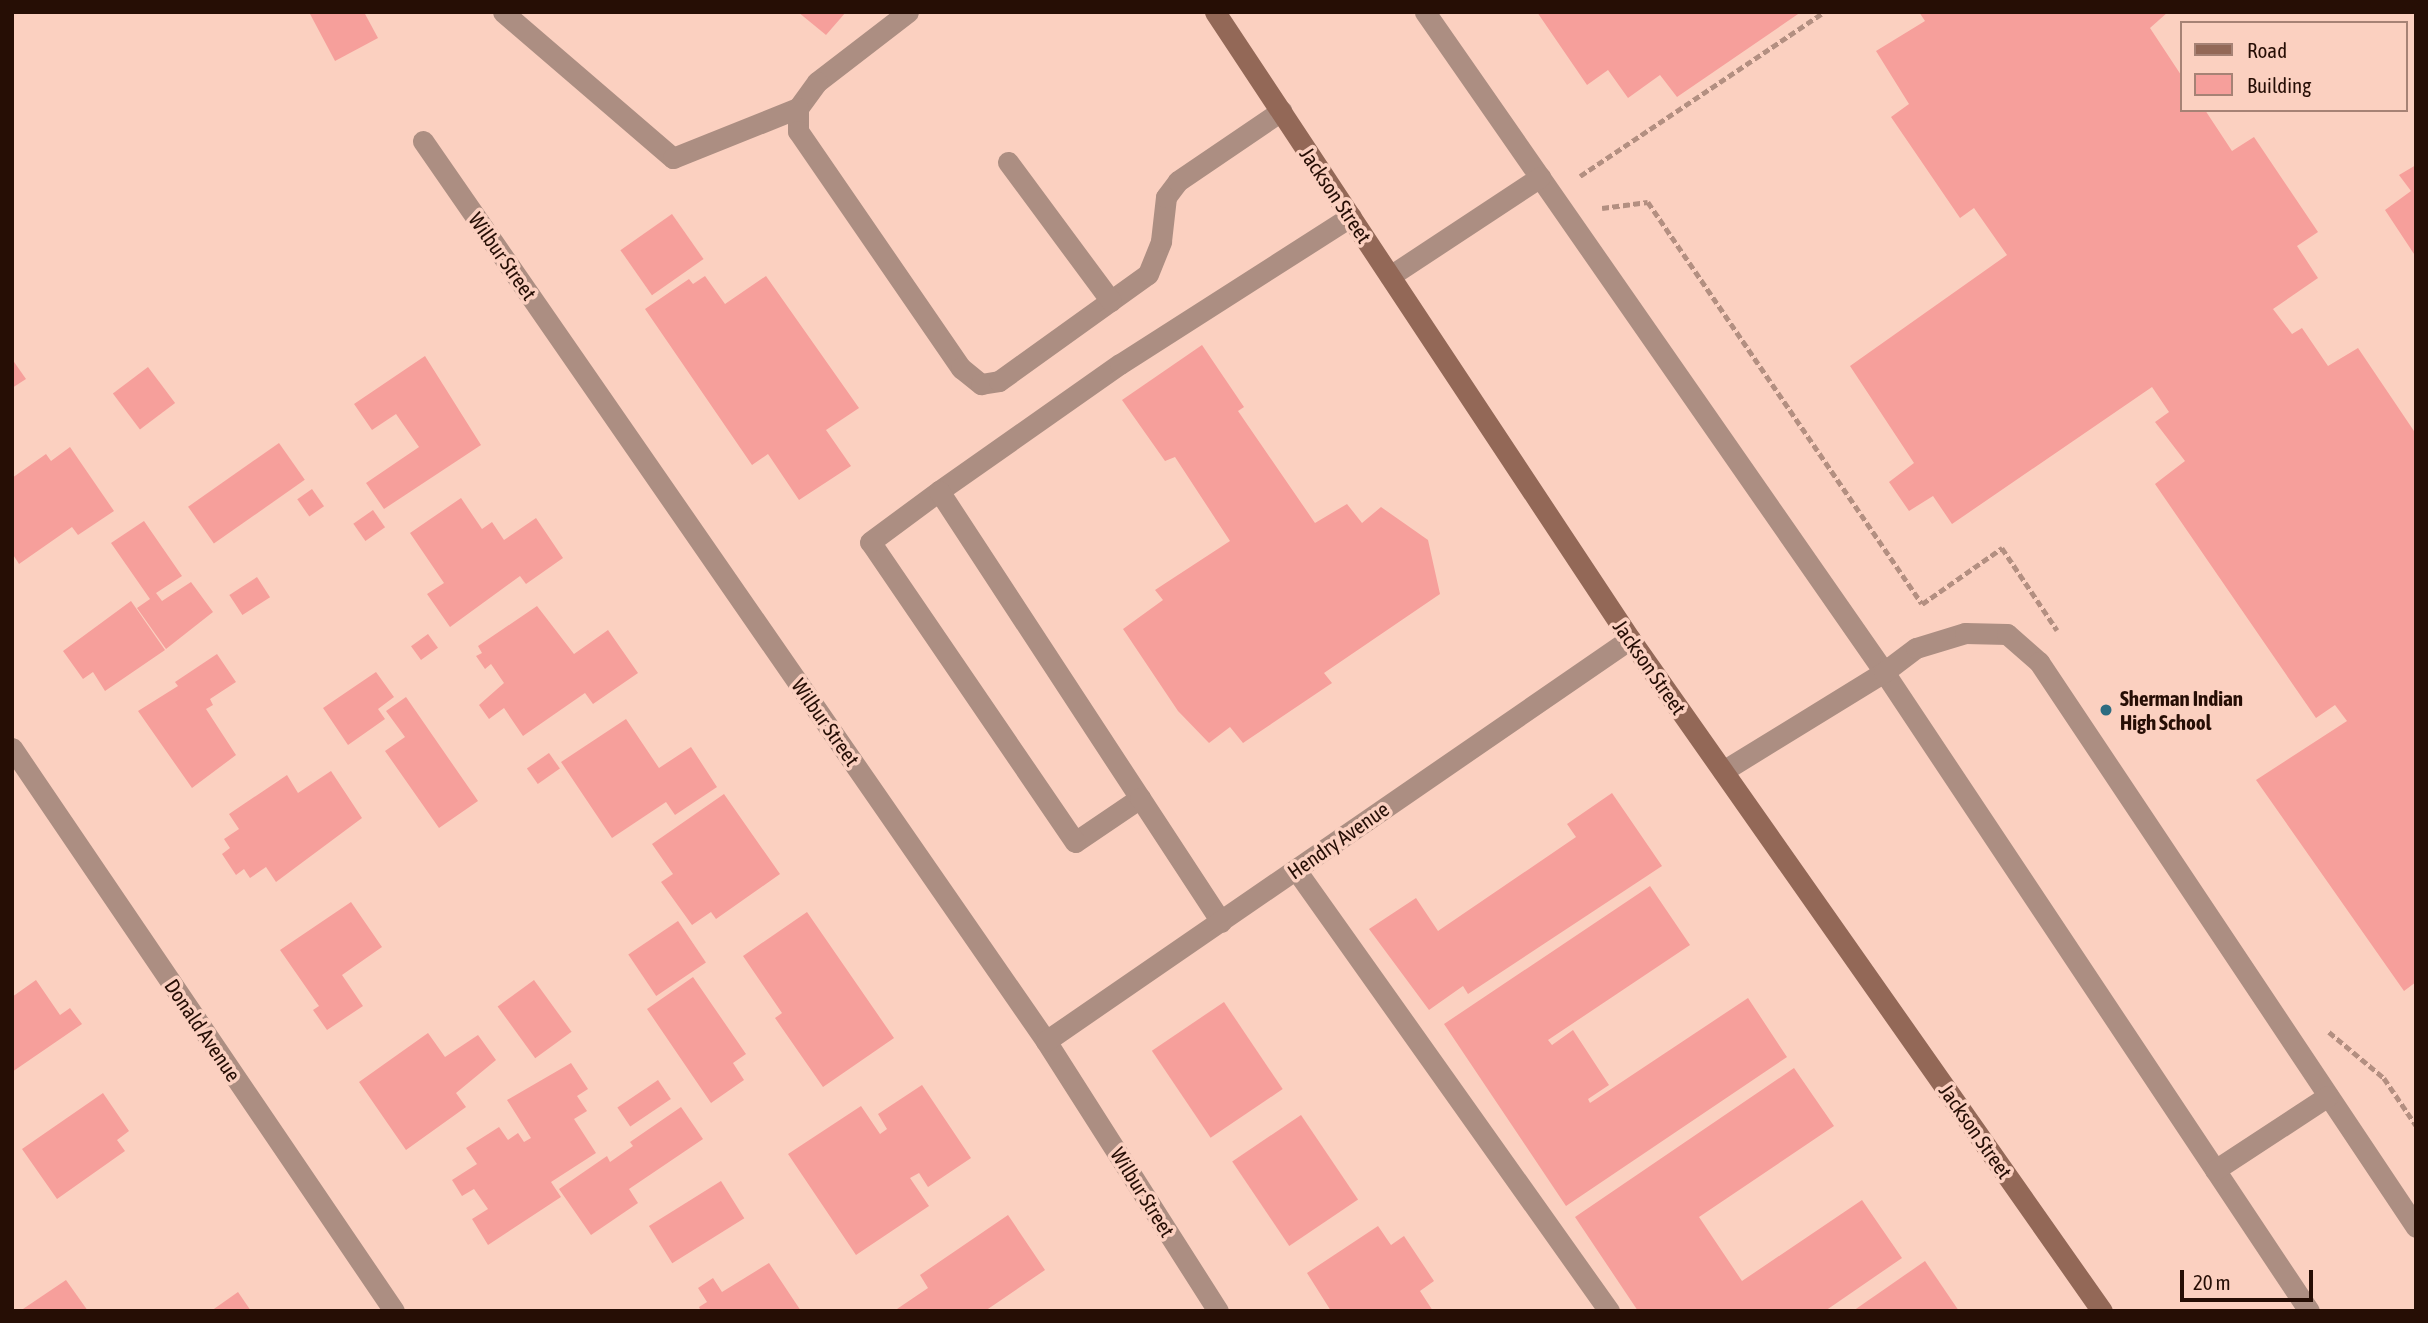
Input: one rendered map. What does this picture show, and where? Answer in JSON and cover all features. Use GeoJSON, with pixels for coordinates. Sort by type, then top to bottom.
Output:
{"type":"FeatureCollection","features":[{"type":"Feature","properties":{"kind":"street"},"geometry":{"type":"LineString","coordinates":[[503,12],[674,158],[798,108],[817,82],[908,12]]}},
{"type":"Feature","properties":{"kind":"street","name":"Jackson Street"},"geometry":{"type":"LineString","coordinates":[[1215,12],[1630,639],[2102,1311]]}},
{"type":"Feature","properties":{"kind":"street"},"geometry":{"type":"LineString","coordinates":[[1426,12],[1884,673],[2309,1311]]}},
{"type":"Feature","properties":{"kind":"street"},"geometry":{"type":"LineString","coordinates":[[798,108],[798,131],[961,368],[981,384],[999,381],[1148,274],[1161,240],[1166,197],[1178,181],[1280,111]]}},
{"type":"Feature","properties":{"kind":"street","name":"Wilbur Street"},"geometry":{"type":"LineString","coordinates":[[423,141],[1046,1041],[1218,1311]]}},
{"type":"Feature","properties":{"kind":"street"},"geometry":{"type":"LineString","coordinates":[[1009,162],[1111,301]]}},
{"type":"Feature","properties":{"kind":"street"},"geometry":{"type":"LineString","coordinates":[[1390,276],[1540,177]]}},
{"type":"Feature","properties":{"kind":"street"},"geometry":{"type":"LineString","coordinates":[[1140,798],[1074,842],[870,542],[1120,365],[1351,216]]}},
{"type":"Feature","properties":{"kind":"street"},"geometry":{"type":"LineString","coordinates":[[939,491],[1221,922]]}},
{"type":"Feature","properties":{"kind":"street"},"geometry":{"type":"LineString","coordinates":[[1723,771],[1884,673],[1916,648],[1980,631],[2007,634],[2039,662],[2416,1227]]}},
{"type":"Feature","properties":{"kind":"street","name":"Hendry Avenue"},"geometry":{"type":"LineString","coordinates":[[1046,1041],[1630,639]]}},
{"type":"Feature","properties":{"kind":"street","name":"Donald Avenue"},"geometry":{"type":"LineString","coordinates":[[12,748],[394,1311]]}},
{"type":"Feature","properties":{"kind":"street"},"geometry":{"type":"LineString","coordinates":[[1296,870],[1609,1311]]}},
{"type":"Feature","properties":{"kind":"street"},"geometry":{"type":"LineString","coordinates":[[2215,1170],[2328,1096]]}},
{"type":"Feature","properties":{"kind":"path"},"geometry":{"type":"LineString","coordinates":[[1580,176],[1824,12]]}},
{"type":"Feature","properties":{"kind":"path"},"geometry":{"type":"LineString","coordinates":[[1572,165],[1587,187]]}},
{"type":"Feature","properties":{"kind":"path"},"geometry":{"type":"LineString","coordinates":[[1594,198],[1601,208],[1648,202],[1922,604],[2002,548],[2064,640]]}},
{"type":"Feature","properties":{"kind":"path"},"geometry":{"type":"LineString","coordinates":[[2320,1020],[2384,1078],[2416,1125]]}},
{"type":"Feature","properties":{"kind":"building"},"geometry":{"type":"Polygon","coordinates":[[[309,12],[364,12],[378,38],[335,61],[309,12]]]}},
{"type":"Feature","properties":{"kind":"building"},"geometry":{"type":"Polygon","coordinates":[[[798,12],[846,12],[826,35],[798,12]]]}},
{"type":"Feature","properties":{"kind":"building"},"geometry":{"type":"Polygon","coordinates":[[[1537,12],[1801,12],[1677,97],[1660,75],[1628,98],[1608,70],[1587,85],[1537,12]]]}},
{"type":"Feature","properties":{"kind":"building"},"geometry":{"type":"Polygon","coordinates":[[[1919,12],[2168,12],[2150,28],[2180,73],[2180,112],[2206,112],[2232,151],[2254,137],[2318,232],[2297,246],[2318,278],[2273,309],[2292,334],[2302,328],[2328,366],[2358,348],[2416,434],[2416,982],[2404,991],[2256,780],[2347,721],[2335,705],[2316,718],[2155,484],[2185,461],[2155,422],[2169,412],[2152,387],[1952,524],[1933,496],[1909,511],[1889,482],[1914,463],[1850,366],[2007,255],[1974,208],[1960,218],[1891,117],[1909,104],[1876,51],[1925,21],[1919,12]]]}},
{"type":"Feature","properties":{"kind":"building"},"geometry":{"type":"Polygon","coordinates":[[[2416,165],[2416,257],[2385,210],[2411,191],[2399,175],[2416,165]]]}},
{"type":"Feature","properties":{"kind":"building"},"geometry":{"type":"Polygon","coordinates":[[[672,214],[704,259],[652,295],[620,250],[672,214]]]}},
{"type":"Feature","properties":{"kind":"building"},"geometry":{"type":"Polygon","coordinates":[[[705,276],[725,304],[766,276],[859,408],[826,430],[851,466],[799,500],[768,454],[752,465],[645,309],[689,279],[693,284],[705,276]]]}},
{"type":"Feature","properties":{"kind":"building"},"geometry":{"type":"Polygon","coordinates":[[[1202,345],[1244,407],[1238,411],[1315,523],[1347,504],[1362,523],[1381,507],[1428,540],[1440,594],[1324,673],[1332,683],[1243,743],[1230,727],[1209,743],[1178,711],[1123,629],[1163,600],[1155,590],[1230,541],[1175,457],[1165,461],[1122,400],[1202,345]]]}},
{"type":"Feature","properties":{"kind":"building"},"geometry":{"type":"Polygon","coordinates":[[[425,356],[481,445],[384,509],[366,483],[419,447],[396,414],[372,430],[354,404],[425,356]]]}},
{"type":"Feature","properties":{"kind":"building"},"geometry":{"type":"Polygon","coordinates":[[[12,359],[26,379],[12,388],[12,359]]]}},
{"type":"Feature","properties":{"kind":"building"},"geometry":{"type":"Polygon","coordinates":[[[148,367],[175,403],[140,429],[113,393],[148,367]]]}},
{"type":"Feature","properties":{"kind":"building"},"geometry":{"type":"Polygon","coordinates":[[[279,443],[305,480],[214,544],[188,507],[279,443]]]}},
{"type":"Feature","properties":{"kind":"building"},"geometry":{"type":"Polygon","coordinates":[[[70,447],[114,511],[78,535],[72,527],[19,564],[12,553],[12,478],[46,454],[51,461],[70,447]]]}},
{"type":"Feature","properties":{"kind":"building"},"geometry":{"type":"Polygon","coordinates":[[[312,489],[324,506],[309,517],[297,499],[312,489]]]}},
{"type":"Feature","properties":{"kind":"building"},"geometry":{"type":"Polygon","coordinates":[[[461,498],[482,529],[492,522],[504,540],[536,518],[563,558],[526,584],[520,576],[450,627],[427,594],[444,583],[410,533],[461,498]]]}},
{"type":"Feature","properties":{"kind":"building"},"geometry":{"type":"Polygon","coordinates":[[[373,510],[385,527],[365,541],[353,524],[373,510]]]}},
{"type":"Feature","properties":{"kind":"building"},"geometry":{"type":"Polygon","coordinates":[[[144,521],[182,576],[156,593],[162,601],[191,582],[213,612],[166,649],[137,608],[150,599],[111,543],[144,521]]]}},
{"type":"Feature","properties":{"kind":"building"},"geometry":{"type":"Polygon","coordinates":[[[257,577],[270,597],[242,615],[229,595],[257,577]]]}},
{"type":"Feature","properties":{"kind":"building"},"geometry":{"type":"Polygon","coordinates":[[[131,601],[165,650],[105,691],[93,672],[83,679],[63,651],[131,601]]]}},
{"type":"Feature","properties":{"kind":"building"},"geometry":{"type":"Polygon","coordinates":[[[537,606],[574,654],[608,630],[638,673],[593,704],[585,693],[523,736],[504,708],[489,719],[479,705],[504,683],[491,664],[485,669],[476,656],[482,653],[478,646],[537,606]]]}},
{"type":"Feature","properties":{"kind":"building"},"geometry":{"type":"Polygon","coordinates":[[[428,634],[438,648],[421,660],[411,646],[428,634]]]}},
{"type":"Feature","properties":{"kind":"building"},"geometry":{"type":"Polygon","coordinates":[[[217,654],[236,682],[210,699],[213,705],[206,709],[236,755],[192,788],[138,711],[178,686],[175,682],[217,654]]]}},
{"type":"Feature","properties":{"kind":"building"},"geometry":{"type":"Polygon","coordinates":[[[376,672],[394,697],[378,709],[385,719],[348,745],[323,708],[376,672]]]}},
{"type":"Feature","properties":{"kind":"building"},"geometry":{"type":"Polygon","coordinates":[[[406,697],[478,801],[439,828],[385,751],[405,737],[386,711],[406,697]]]}},
{"type":"Feature","properties":{"kind":"building"},"geometry":{"type":"Polygon","coordinates":[[[626,719],[659,768],[691,747],[717,787],[675,815],[666,802],[612,838],[561,762],[626,719]]]}},
{"type":"Feature","properties":{"kind":"building"},"geometry":{"type":"Polygon","coordinates":[[[549,753],[560,769],[538,784],[527,768],[549,753]]]}},
{"type":"Feature","properties":{"kind":"building"},"geometry":{"type":"Polygon","coordinates":[[[331,771],[362,818],[276,882],[266,867],[250,878],[244,869],[236,875],[222,854],[230,848],[224,839],[239,829],[229,814],[287,775],[298,793],[331,771]]]}},
{"type":"Feature","properties":{"kind":"building"},"geometry":{"type":"Polygon","coordinates":[[[1612,793],[1662,866],[1468,994],[1463,986],[1429,1010],[1369,929],[1416,898],[1438,931],[1576,837],[1567,824],[1612,793]]]}},
{"type":"Feature","properties":{"kind":"building"},"geometry":{"type":"Polygon","coordinates":[[[724,794],[780,874],[716,919],[711,912],[692,925],[661,882],[673,874],[652,844],[724,794]]]}},
{"type":"Feature","properties":{"kind":"building"},"geometry":{"type":"Polygon","coordinates":[[[1650,886],[1690,945],[1548,1040],[1552,1045],[1573,1030],[1609,1085],[1588,1099],[1590,1103],[1748,998],[1787,1057],[1566,1206],[1444,1024],[1650,886]]]}},
{"type":"Feature","properties":{"kind":"building"},"geometry":{"type":"Polygon","coordinates":[[[351,902],[382,947],[342,975],[363,1006],[327,1030],[313,1010],[319,1006],[280,950],[351,902]]]}},
{"type":"Feature","properties":{"kind":"building"},"geometry":{"type":"Polygon","coordinates":[[[807,912],[894,1038],[823,1087],[775,1018],[782,1013],[743,956],[807,912]]]}},
{"type":"Feature","properties":{"kind":"building"},"geometry":{"type":"Polygon","coordinates":[[[678,921],[706,962],[656,996],[628,955],[678,921]]]}},
{"type":"Feature","properties":{"kind":"building"},"geometry":{"type":"Polygon","coordinates":[[[693,977],[746,1054],[733,1063],[744,1080],[711,1103],[647,1009],[693,977]]]}},
{"type":"Feature","properties":{"kind":"building"},"geometry":{"type":"Polygon","coordinates":[[[36,980],[60,1015],[70,1008],[82,1024],[12,1072],[12,997],[36,980]]]}},
{"type":"Feature","properties":{"kind":"building"},"geometry":{"type":"Polygon","coordinates":[[[534,980],[572,1032],[535,1058],[498,1006],[534,980]]]}},
{"type":"Feature","properties":{"kind":"building"},"geometry":{"type":"Polygon","coordinates":[[[1224,1002],[1283,1089],[1211,1138],[1152,1051],[1224,1002]]]}},
{"type":"Feature","properties":{"kind":"building"},"geometry":{"type":"Polygon","coordinates":[[[428,1033],[445,1057],[478,1035],[496,1060],[456,1093],[466,1107],[406,1150],[359,1082],[428,1033]]]}},
{"type":"Feature","properties":{"kind":"building"},"geometry":{"type":"Polygon","coordinates":[[[571,1063],[588,1089],[577,1096],[587,1111],[574,1119],[596,1153],[551,1182],[561,1197],[488,1245],[472,1219],[488,1209],[474,1189],[462,1196],[452,1180],[477,1164],[466,1148],[499,1127],[508,1140],[518,1133],[524,1142],[531,1138],[507,1100],[571,1063]]]}},
{"type":"Feature","properties":{"kind":"building"},"geometry":{"type":"Polygon","coordinates":[[[1794,1068],[1834,1126],[1699,1217],[1742,1281],[1862,1200],[1902,1258],[1825,1311],[1638,1311],[1575,1217],[1794,1068]]]}},
{"type":"Feature","properties":{"kind":"building"},"geometry":{"type":"Polygon","coordinates":[[[658,1080],[671,1099],[630,1126],[617,1107],[658,1080]]]}},
{"type":"Feature","properties":{"kind":"building"},"geometry":{"type":"Polygon","coordinates":[[[922,1085],[971,1158],[928,1187],[919,1173],[910,1178],[929,1206],[856,1255],[788,1154],[861,1106],[880,1134],[887,1129],[878,1114],[922,1085]]]}},
{"type":"Feature","properties":{"kind":"building"},"geometry":{"type":"Polygon","coordinates":[[[103,1093],[129,1131],[117,1140],[125,1151],[57,1199],[22,1149],[103,1093]]]}},
{"type":"Feature","properties":{"kind":"building"},"geometry":{"type":"Polygon","coordinates":[[[681,1107],[703,1139],[629,1189],[638,1203],[591,1235],[559,1189],[607,1156],[610,1162],[633,1146],[630,1142],[681,1107]]]}},
{"type":"Feature","properties":{"kind":"building"},"geometry":{"type":"Polygon","coordinates":[[[1301,1115],[1358,1200],[1289,1246],[1232,1161],[1301,1115]]]}},
{"type":"Feature","properties":{"kind":"building"},"geometry":{"type":"Polygon","coordinates":[[[721,1181],[744,1218],[672,1263],[649,1226],[721,1181]]]}},
{"type":"Feature","properties":{"kind":"building"},"geometry":{"type":"Polygon","coordinates":[[[1008,1215],[1045,1270],[985,1311],[894,1311],[928,1288],[920,1275],[1008,1215]]]}},
{"type":"Feature","properties":{"kind":"building"},"geometry":{"type":"Polygon","coordinates":[[[1378,1226],[1391,1245],[1404,1236],[1434,1281],[1420,1291],[1433,1311],[1331,1311],[1307,1273],[1378,1226]]]}},
{"type":"Feature","properties":{"kind":"building"},"geometry":{"type":"Polygon","coordinates":[[[1925,1261],[1959,1311],[1853,1311],[1925,1261]]]}},
{"type":"Feature","properties":{"kind":"building"},"geometry":{"type":"Polygon","coordinates":[[[769,1263],[801,1311],[701,1311],[699,1307],[707,1302],[698,1288],[713,1278],[722,1292],[769,1263]]]}},
{"type":"Feature","properties":{"kind":"building"},"geometry":{"type":"Polygon","coordinates":[[[66,1280],[88,1311],[20,1311],[66,1280]]]}},
{"type":"Feature","properties":{"kind":"building"},"geometry":{"type":"Polygon","coordinates":[[[238,1292],[251,1311],[211,1311],[238,1292]]]}},
{"type":"Feature","properties":{"kind":"place","name":"Sherman Indian High School"},"geometry":{"type":"Point","coordinates":[2106,710]}}]}
